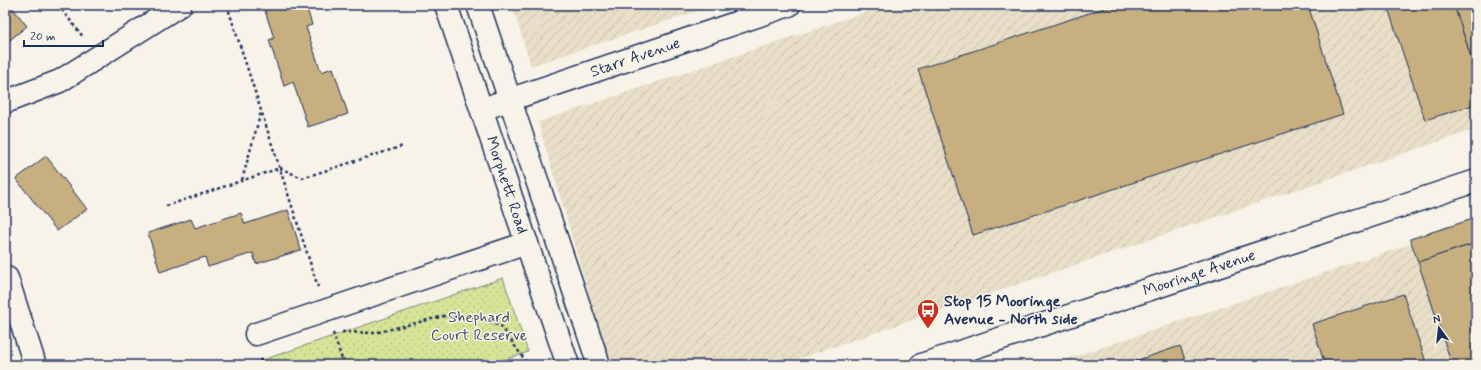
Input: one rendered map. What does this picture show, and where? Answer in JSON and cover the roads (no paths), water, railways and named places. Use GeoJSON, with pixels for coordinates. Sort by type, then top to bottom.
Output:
{"type":"FeatureCollection","features":[{"type":"Feature","properties":{"kind":"street"},"geometry":{"type":"LineString","coordinates":[[5,102],[60,81],[180,5]]}},
{"type":"Feature","properties":{"kind":"street","name":"Morphett Road"},"geometry":{"type":"LineString","coordinates":[[446,5],[568,365]]}},
{"type":"Feature","properties":{"kind":"street","name":"Morphett Road"},"geometry":{"type":"LineString","coordinates":[[478,5],[508,100],[599,365]]}},
{"type":"Feature","properties":{"kind":"street","name":"Starr Avenue"},"geometry":{"type":"LineString","coordinates":[[482,109],[789,5]]}},
{"type":"Feature","properties":{"kind":"street","name":"Mooringe Avenue"},"geometry":{"type":"LineString","coordinates":[[922,365],[1476,181]]}},
{"type":"Feature","properties":{"kind":"street"},"geometry":{"type":"LineString","coordinates":[[256,334],[527,243]]}},
{"type":"Feature","properties":{"kind":"street"},"geometry":{"type":"LineString","coordinates":[[7,278],[35,365]]}},
{"type":"Feature","properties":{"kind":"place","name":"Stop 15 Mooringe Avenue - North side"},"geometry":{"type":"Point","coordinates":[928,330]}},
{"type":"Feature","properties":{"kind":"park label","name":"Shephard Court Reserve"},"geometry":{"type":"Point","coordinates":[479,326]}}]}
